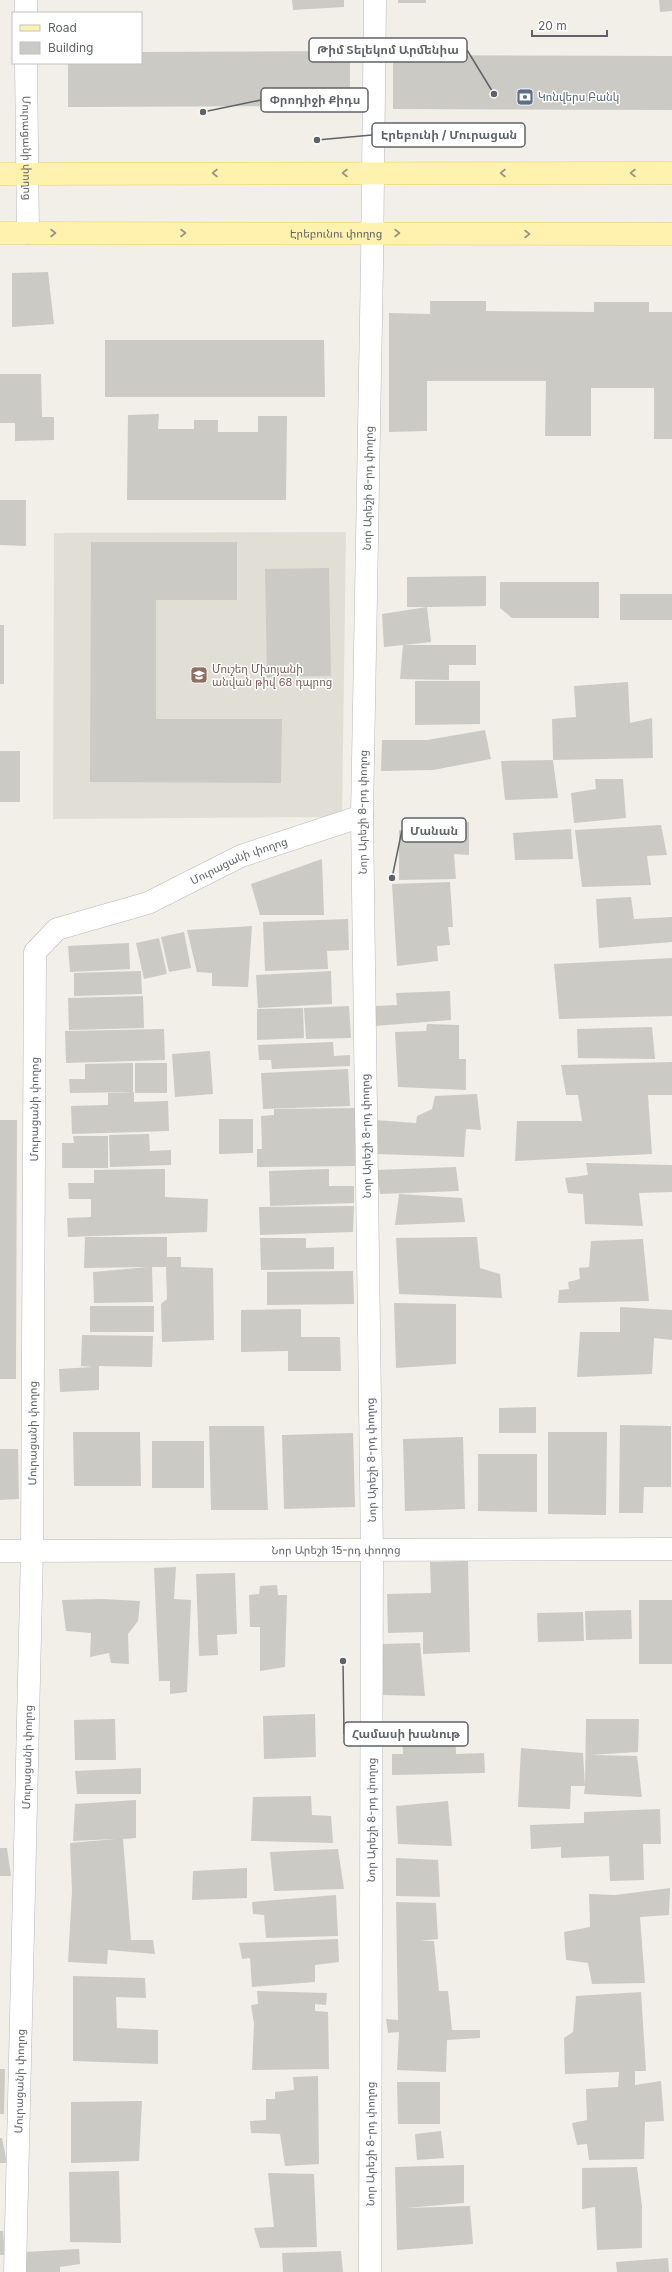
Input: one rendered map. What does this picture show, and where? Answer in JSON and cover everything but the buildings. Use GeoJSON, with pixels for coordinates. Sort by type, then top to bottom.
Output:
{"type":"FeatureCollection","features":[{"type":"Feature","properties":{"kind":"main road"},"geometry":{"type":"LineString","coordinates":[[0,174],[672,173]]}},
{"type":"Feature","properties":{"kind":"main road","name":"Էրեբունու փողոց"},"geometry":{"type":"LineString","coordinates":[[0,233],[672,234]]}},
{"type":"Feature","properties":{"kind":"street"},"geometry":{"type":"LineString","coordinates":[[26,0],[26,12]]}},
{"type":"Feature","properties":{"kind":"street","name":"Նոր Արեշի 8-րդ փողոց"},"geometry":{"type":"LineString","coordinates":[[370,2272],[372,1550],[362,816],[375,0]]}},
{"type":"Feature","properties":{"kind":"street","name":"Մուրացանի փողոց"},"geometry":{"type":"LineString","coordinates":[[26,64],[28,233]]}},
{"type":"Feature","properties":{"kind":"street","name":"Մուրացանի փողոց"},"geometry":{"type":"LineString","coordinates":[[15,2272],[32,1551],[35,952],[57,929],[148,903],[242,856],[362,816]]}},
{"type":"Feature","properties":{"kind":"street","name":"Նոր Արեշի 15-րդ փողոց"},"geometry":{"type":"LineString","coordinates":[[0,1551],[672,1549]]}},
{"type":"Feature","properties":{"kind":"shaded area","name":"Մուշեղ Մխոյանի անվան թիվ 68 դպրոց"},"geometry":{"type":"Polygon","coordinates":[[[346,532],[342,817],[53,819],[54,533],[346,532]]]}},
{"type":"Feature","properties":{"kind":"place","name":"Թիմ Տելեկոմ Արմենիա"},"geometry":{"type":"Point","coordinates":[494,94]}},
{"type":"Feature","properties":{"kind":"place","name":"Կոնվերս Բանկ"},"geometry":{"type":"Point","coordinates":[525,97]}},
{"type":"Feature","properties":{"kind":"place","name":"Փրոդիջի Քիդս"},"geometry":{"type":"Point","coordinates":[203,112]}},
{"type":"Feature","properties":{"kind":"place","name":"Էրեբունի / Մուրացան"},"geometry":{"type":"Point","coordinates":[317,140]}},
{"type":"Feature","properties":{"kind":"place","name":"Մուշեղ Մխոյանի անվան թիվ 68 դպրոց"},"geometry":{"type":"Point","coordinates":[199,675]}},
{"type":"Feature","properties":{"kind":"place","name":"Մանան"},"geometry":{"type":"Point","coordinates":[392,878]}},
{"type":"Feature","properties":{"kind":"place","name":"Համասի խանութ"},"geometry":{"type":"Point","coordinates":[343,1661]}}]}
